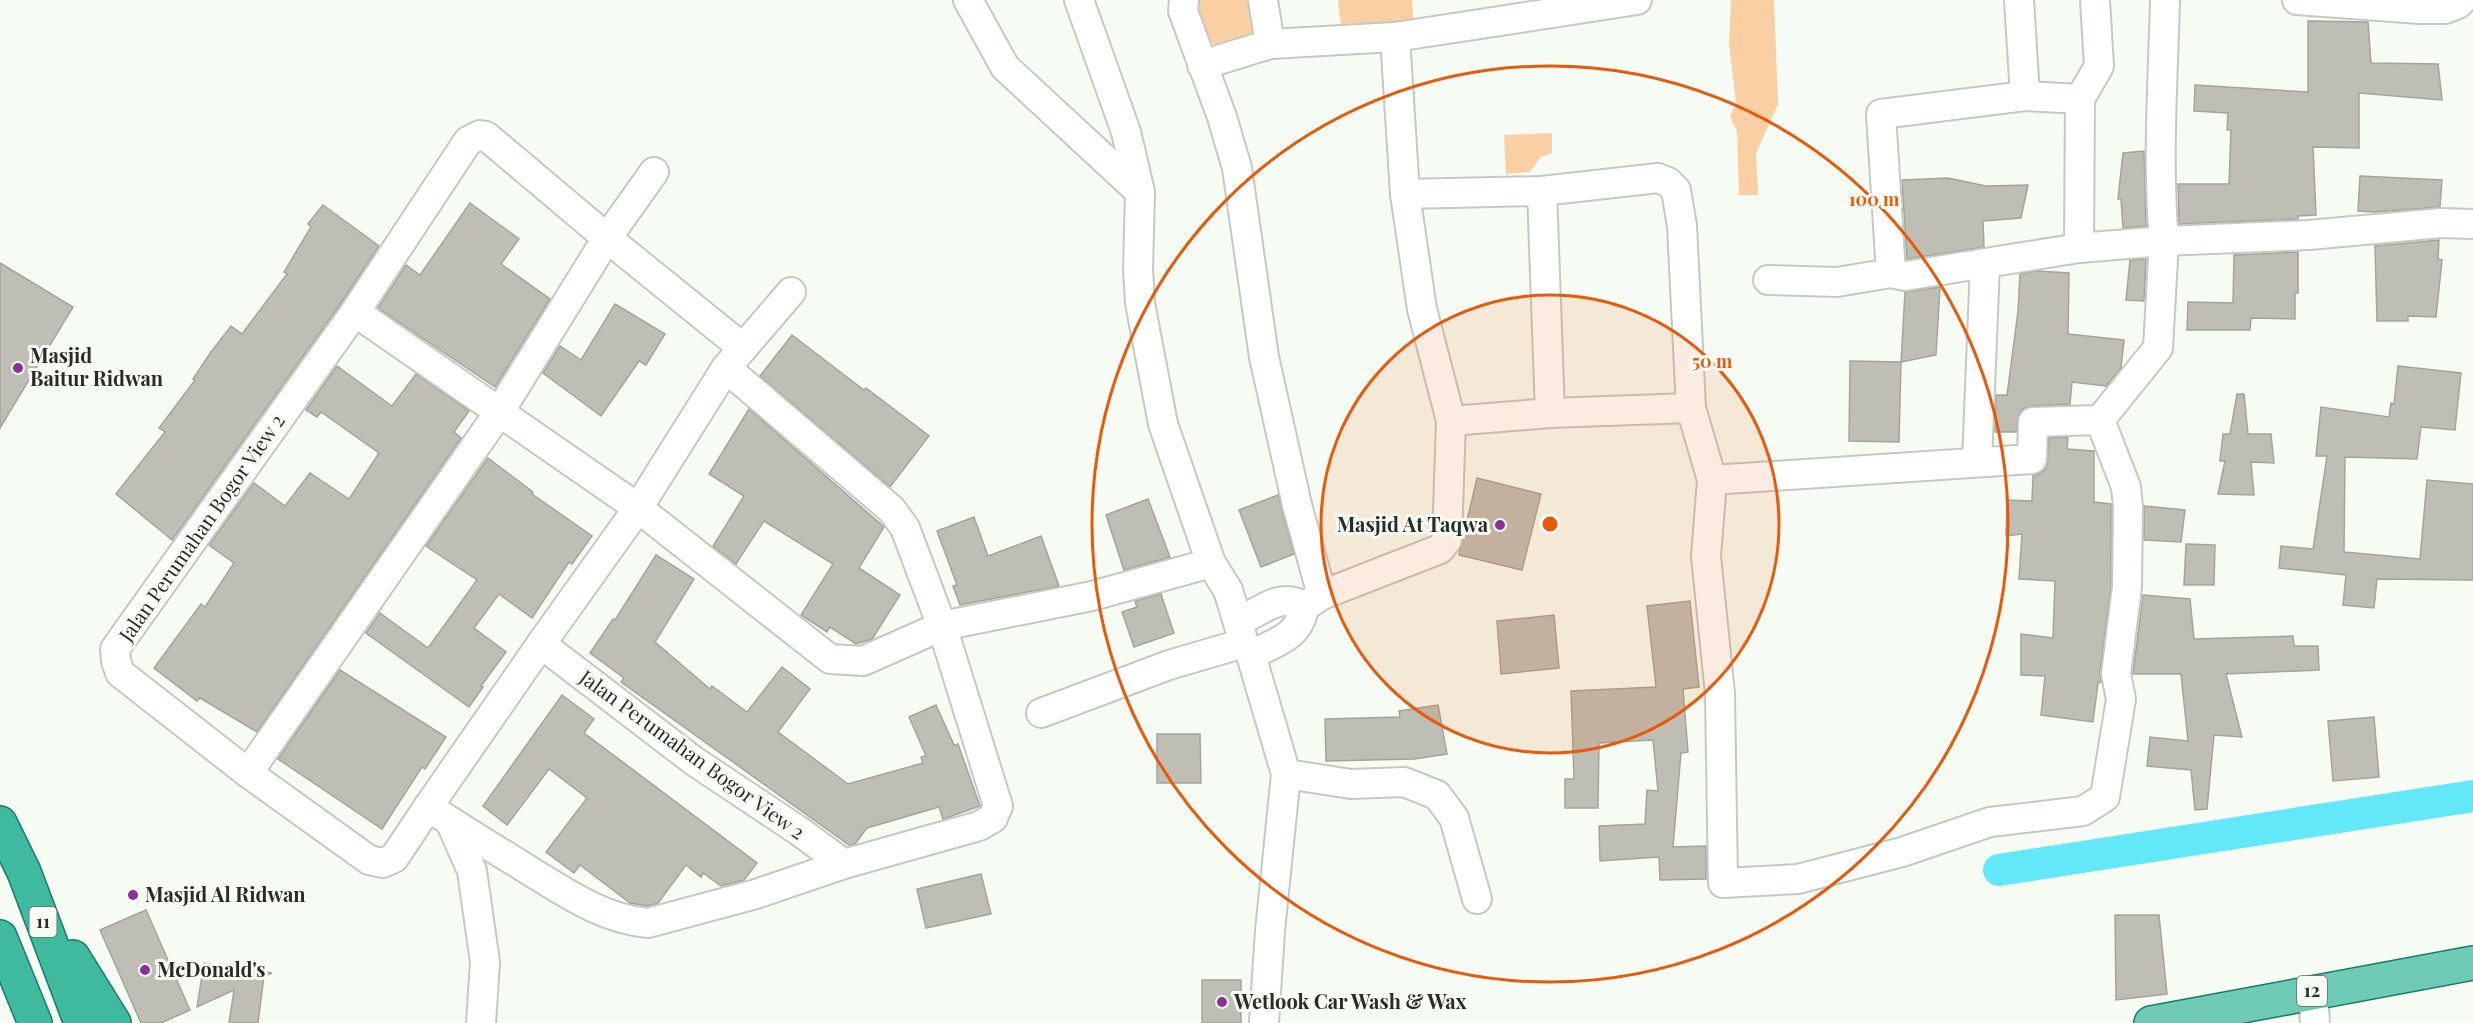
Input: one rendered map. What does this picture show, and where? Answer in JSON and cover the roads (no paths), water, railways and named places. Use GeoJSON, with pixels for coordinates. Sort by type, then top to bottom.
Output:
{"type":"FeatureCollection","features":[{"type":"Feature","properties":{"kind":"highway","name":"11"},"geometry":{"type":"LineString","coordinates":[[0,823],[24,872],[81,1023]]}},
{"type":"Feature","properties":{"kind":"highway"},"geometry":{"type":"LineString","coordinates":[[24,872],[100,1005],[114,1023]]}},
{"type":"Feature","properties":{"kind":"highway","name":"11"},"geometry":{"type":"LineString","coordinates":[[0,937],[35,1023]]}},
{"type":"Feature","properties":{"kind":"highway"},"geometry":{"type":"LineString","coordinates":[[0,965],[2,977],[0,988]]}},
{"type":"Feature","properties":{"kind":"main road","name":"12"},"geometry":{"type":"LineString","coordinates":[[2151,1023],[2314,1007],[2473,963]]}},
{"type":"Feature","properties":{"kind":"street"},"geometry":{"type":"LineString","coordinates":[[968,0],[1005,67],[1140,192]]}},
{"type":"Feature","properties":{"kind":"street"},"geometry":{"type":"LineString","coordinates":[[1079,0],[1126,132],[1140,192],[1139,280],[1153,378],[1163,424],[1212,563],[1228,590],[1232,610],[1245,640],[1286,774],[1263,1023]]}},
{"type":"Feature","properties":{"kind":"street"},"geometry":{"type":"LineString","coordinates":[[1184,0],[1183,11],[1222,117],[1237,168],[1264,357],[1297,505],[1313,601]]}},
{"type":"Feature","properties":{"kind":"street"},"geometry":{"type":"LineString","coordinates":[[1263,0],[1270,44]]}},
{"type":"Feature","properties":{"kind":"street"},"geometry":{"type":"LineString","coordinates":[[1202,65],[1270,44],[1395,37],[1637,0]]}},
{"type":"Feature","properties":{"kind":"street"},"geometry":{"type":"LineString","coordinates":[[2019,0],[2025,96]]}},
{"type":"Feature","properties":{"kind":"street"},"geometry":{"type":"LineString","coordinates":[[2079,248],[2080,99],[2099,66],[2095,0]]}},
{"type":"Feature","properties":{"kind":"street"},"geometry":{"type":"LineString","coordinates":[[1712,480],[2032,459],[2033,422],[2100,420],[2158,348],[2164,240],[2161,163],[2165,0]]}},
{"type":"Feature","properties":{"kind":"street"},"geometry":{"type":"LineString","coordinates":[[2296,0],[2445,9],[2462,0]]}},
{"type":"Feature","properties":{"kind":"street"},"geometry":{"type":"LineString","coordinates":[[1041,713],[1169,665],[1245,640],[1280,600],[1313,601],[1440,549],[1447,540],[1451,421],[1422,309],[1405,194],[1395,37]]}},
{"type":"Feature","properties":{"kind":"street"},"geometry":{"type":"LineString","coordinates":[[1891,273],[1881,114],[2025,96],[2080,99]]}},
{"type":"Feature","properties":{"kind":"street","name":"Jalan Perumahan Bogor View 2"},"geometry":{"type":"LineString","coordinates":[[439,814],[574,898],[603,912],[633,922],[648,923],[756,894],[844,864],[979,826],[993,818],[998,806],[942,626],[905,528],[892,510],[734,358],[607,238],[486,136],[480,135],[468,141],[355,312],[115,649],[120,673],[248,774],[369,860],[383,862],[394,858],[439,814],[541,644],[638,508],[734,358]]}},
{"type":"Feature","properties":{"kind":"street"},"geometry":{"type":"LineString","coordinates":[[248,774],[500,411],[607,238],[654,171]]}},
{"type":"Feature","properties":{"kind":"street"},"geometry":{"type":"LineString","coordinates":[[1405,194],[1542,191],[1658,178],[1668,182],[1676,190],[1682,226],[1691,408],[1712,480],[1706,556],[1720,694],[1723,882],[1798,879],[1902,852],[1990,822],[2083,811],[2105,797],[2121,699],[2116,674],[2127,587],[2128,507],[2126,487],[2100,420]]}},
{"type":"Feature","properties":{"kind":"street"},"geometry":{"type":"LineString","coordinates":[[1542,191],[1550,413]]}},
{"type":"Feature","properties":{"kind":"street"},"geometry":{"type":"LineString","coordinates":[[1768,280],[1837,282],[1891,273],[1905,276],[2079,248],[2164,240],[2309,235],[2441,223],[2473,224]]}},
{"type":"Feature","properties":{"kind":"street"},"geometry":{"type":"LineString","coordinates":[[1977,462],[1985,264]]}},
{"type":"Feature","properties":{"kind":"street"},"geometry":{"type":"LineString","coordinates":[[734,358],[791,292]]}},
{"type":"Feature","properties":{"kind":"street"},"geometry":{"type":"LineString","coordinates":[[355,312],[638,508],[830,659],[863,661],[942,626],[1092,596],[1212,563]]}},
{"type":"Feature","properties":{"kind":"street"},"geometry":{"type":"LineString","coordinates":[[1451,421],[1550,413],[1691,408]]}},
{"type":"Feature","properties":{"kind":"street","name":"Jalan Perumahan Bogor View 2"},"geometry":{"type":"LineString","coordinates":[[541,644],[694,761],[844,864]]}},
{"type":"Feature","properties":{"kind":"street"},"geometry":{"type":"LineString","coordinates":[[1286,774],[1352,784],[1404,782],[1437,795],[1454,818],[1477,899]]}},
{"type":"Feature","properties":{"kind":"street"},"geometry":{"type":"LineString","coordinates":[[439,814],[472,871],[485,962],[481,1023]]}},
{"type":"Feature","properties":{"kind":"waterway"},"geometry":{"type":"LineString","coordinates":[[1999,870],[2473,796]]}},
{"type":"Feature","properties":{"kind":"place","name":"Masjid Baitur Ridwan"},"geometry":{"type":"Point","coordinates":[18,368]}},
{"type":"Feature","properties":{"kind":"place","name":"Masjid At Taqwa"},"geometry":{"type":"Point","coordinates":[1500,525]}},
{"type":"Feature","properties":{"kind":"place","name":"Masjid Al Ridwan"},"geometry":{"type":"Point","coordinates":[133,895]}},
{"type":"Feature","properties":{"kind":"place","name":"McDonald's"},"geometry":{"type":"Point","coordinates":[145,970]}},
{"type":"Feature","properties":{"kind":"place","name":"Wetlook Car Wash & Wax"},"geometry":{"type":"Point","coordinates":[1222,1002]}}]}
